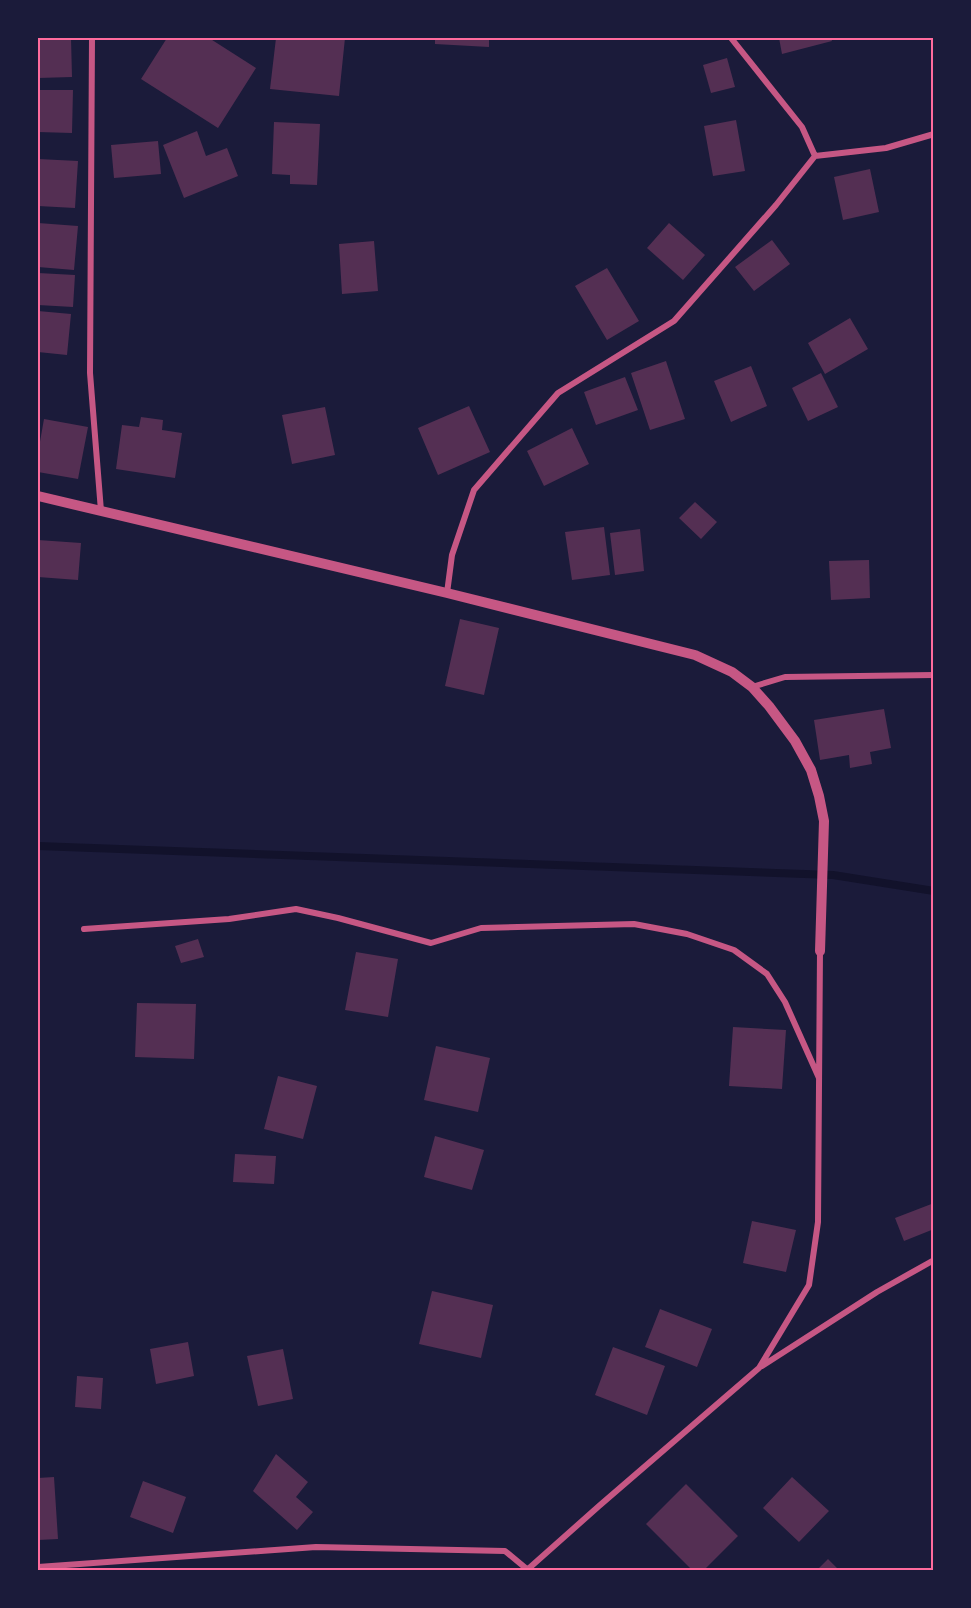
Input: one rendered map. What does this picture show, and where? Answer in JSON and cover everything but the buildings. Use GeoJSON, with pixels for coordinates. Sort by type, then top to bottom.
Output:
{"type":"FeatureCollection","features":[{"type":"Feature","properties":{"kind":"street"},"geometry":{"type":"LineString","coordinates":[[92,38],[90,374],[101,511]]}},
{"type":"Feature","properties":{"kind":"street"},"geometry":{"type":"LineString","coordinates":[[731,38],[802,127],[815,156]]}},
{"type":"Feature","properties":{"kind":"street"},"geometry":{"type":"LineString","coordinates":[[447,593],[452,555],[474,490],[558,393],[674,321],[776,205],[815,156],[886,148],[933,134]]}},
{"type":"Feature","properties":{"kind":"street"},"geometry":{"type":"LineString","coordinates":[[38,496],[447,593],[695,655],[732,672],[752,687],[769,705],[795,741],[811,770],[824,821],[820,951],[818,1222],[809,1285],[759,1368]]}},
{"type":"Feature","properties":{"kind":"street"},"geometry":{"type":"LineString","coordinates":[[752,687],[785,677],[933,675]]}},
{"type":"Feature","properties":{"kind":"street"},"geometry":{"type":"LineString","coordinates":[[84,929],[229,919],[296,909],[431,943],[481,928],[634,924],[687,934],[734,950],[767,974],[785,1002],[819,1078]]}},
{"type":"Feature","properties":{"kind":"street"},"geometry":{"type":"LineString","coordinates":[[38,1567],[316,1547],[505,1551],[528,1570],[759,1368],[877,1292],[933,1260]]}},
{"type":"Feature","properties":{"kind":"waterway"},"geometry":{"type":"LineString","coordinates":[[38,846],[833,875],[934,891]]}}]}
